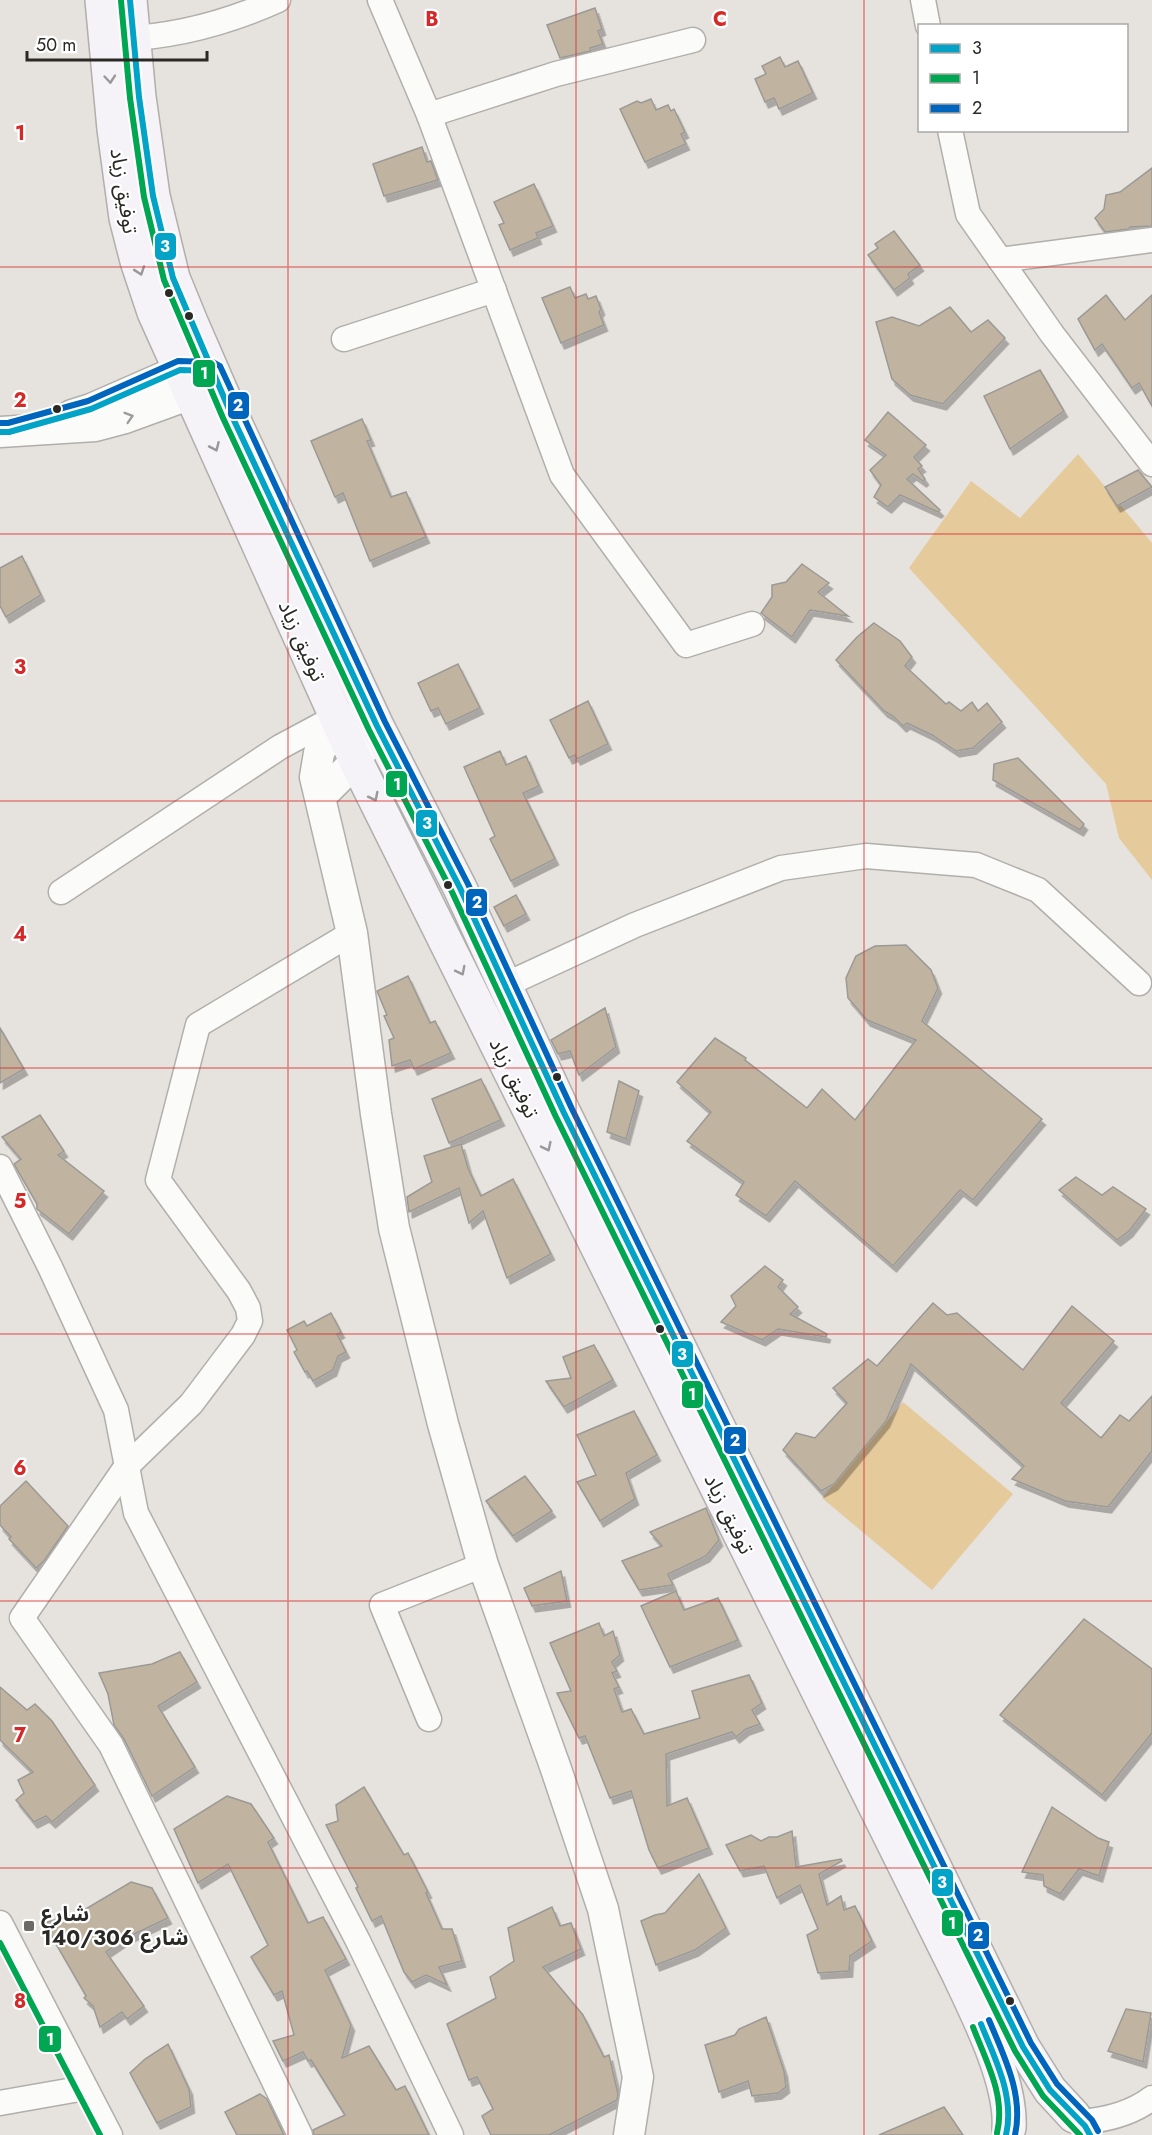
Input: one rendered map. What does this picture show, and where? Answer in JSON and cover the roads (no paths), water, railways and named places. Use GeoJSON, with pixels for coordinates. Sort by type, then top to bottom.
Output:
{"type":"FeatureCollection","features":[{"type":"Feature","properties":{"kind":"main road","name":"توفيق زياد"},"geometry":{"type":"LineString","coordinates":[[102,0],[120,39],[194,378],[336,717],[957,1971],[984,2031],[1005,2092],[1010,2110],[1007,2132]]}},
{"type":"Feature","properties":{"kind":"main road","name":"توفيق زياد"},"geometry":{"type":"LineString","coordinates":[[120,39],[130,0]]}},
{"type":"Feature","properties":{"kind":"main road","name":"توفيق زياد"},"geometry":{"type":"LineString","coordinates":[[194,378],[460,888],[590,1165],[1023,2047],[1050,2090],[1081,2124]]}},
{"type":"Feature","properties":{"kind":"main road"},"geometry":{"type":"LineString","coordinates":[[1007,2132],[1017,2119],[1031,2111],[1046,2108],[1061,2110],[1081,2124]]}},
{"type":"Feature","properties":{"kind":"street"},"geometry":{"type":"LineString","coordinates":[[120,39],[190,30],[221,23],[278,0]]}},
{"type":"Feature","properties":{"kind":"street"},"geometry":{"type":"LineString","coordinates":[[380,0],[429,115],[562,475],[686,645],[753,624]]}},
{"type":"Feature","properties":{"kind":"street"},"geometry":{"type":"LineString","coordinates":[[923,0],[928,24]]}},
{"type":"Feature","properties":{"kind":"street"},"geometry":{"type":"LineString","coordinates":[[429,115],[556,74],[693,40]]}},
{"type":"Feature","properties":{"kind":"street"},"geometry":{"type":"LineString","coordinates":[[950,132],[968,214],[1052,334],[1152,464]]}},
{"type":"Feature","properties":{"kind":"street"},"geometry":{"type":"LineString","coordinates":[[1000,260],[1152,240]]}},
{"type":"Feature","properties":{"kind":"street"},"geometry":{"type":"LineString","coordinates":[[344,339],[494,290]]}},
{"type":"Feature","properties":{"kind":"street"},"geometry":{"type":"LineString","coordinates":[[4,432],[96,426],[125,418],[194,378]]}},
{"type":"Feature","properties":{"kind":"street"},"geometry":{"type":"LineString","coordinates":[[336,717],[319,753],[315,777],[352,933],[375,1114],[394,1228],[443,1424],[483,1565],[603,1909],[638,2077],[629,2135]]}},
{"type":"Feature","properties":{"kind":"street"},"geometry":{"type":"LineString","coordinates":[[61,892],[280,747],[336,717],[377,726],[356,761],[321,796]]}},
{"type":"Feature","properties":{"kind":"street"},"geometry":{"type":"LineString","coordinates":[[505,985],[635,925],[781,867],[866,856],[976,865],[1038,890],[1140,983]]}},
{"type":"Feature","properties":{"kind":"street"},"geometry":{"type":"LineString","coordinates":[[300,2135],[111,1745],[22,1618],[126,1467],[191,1404],[243,1335],[250,1321],[248,1308],[238,1291],[158,1180],[198,1025],[352,933]]}},
{"type":"Feature","properties":{"kind":"street"},"geometry":{"type":"LineString","coordinates":[[0,1167],[50,1266],[116,1410],[136,1513],[358,1941],[451,2135]]}},
{"type":"Feature","properties":{"kind":"street"},"geometry":{"type":"LineString","coordinates":[[429,1719],[382,1605],[483,1565]]}},
{"type":"Feature","properties":{"kind":"street"},"geometry":{"type":"LineString","coordinates":[[0,1923],[110,2135]]}},
{"type":"Feature","properties":{"kind":"street"},"geometry":{"type":"LineString","coordinates":[[0,2103],[85,2088]]}},
{"type":"Feature","properties":{"kind":"street"},"geometry":{"type":"LineString","coordinates":[[1081,2124],[1115,2117],[1150,2100]]}},
{"type":"Feature","properties":{"kind":"street"},"geometry":{"type":"LineString","coordinates":[[1118,2135],[1150,2100]]}},
{"type":"Feature","properties":{"kind":"place","name":"شارع 140/شارع 306"},"geometry":{"type":"Point","coordinates":[29,1926]}}]}
